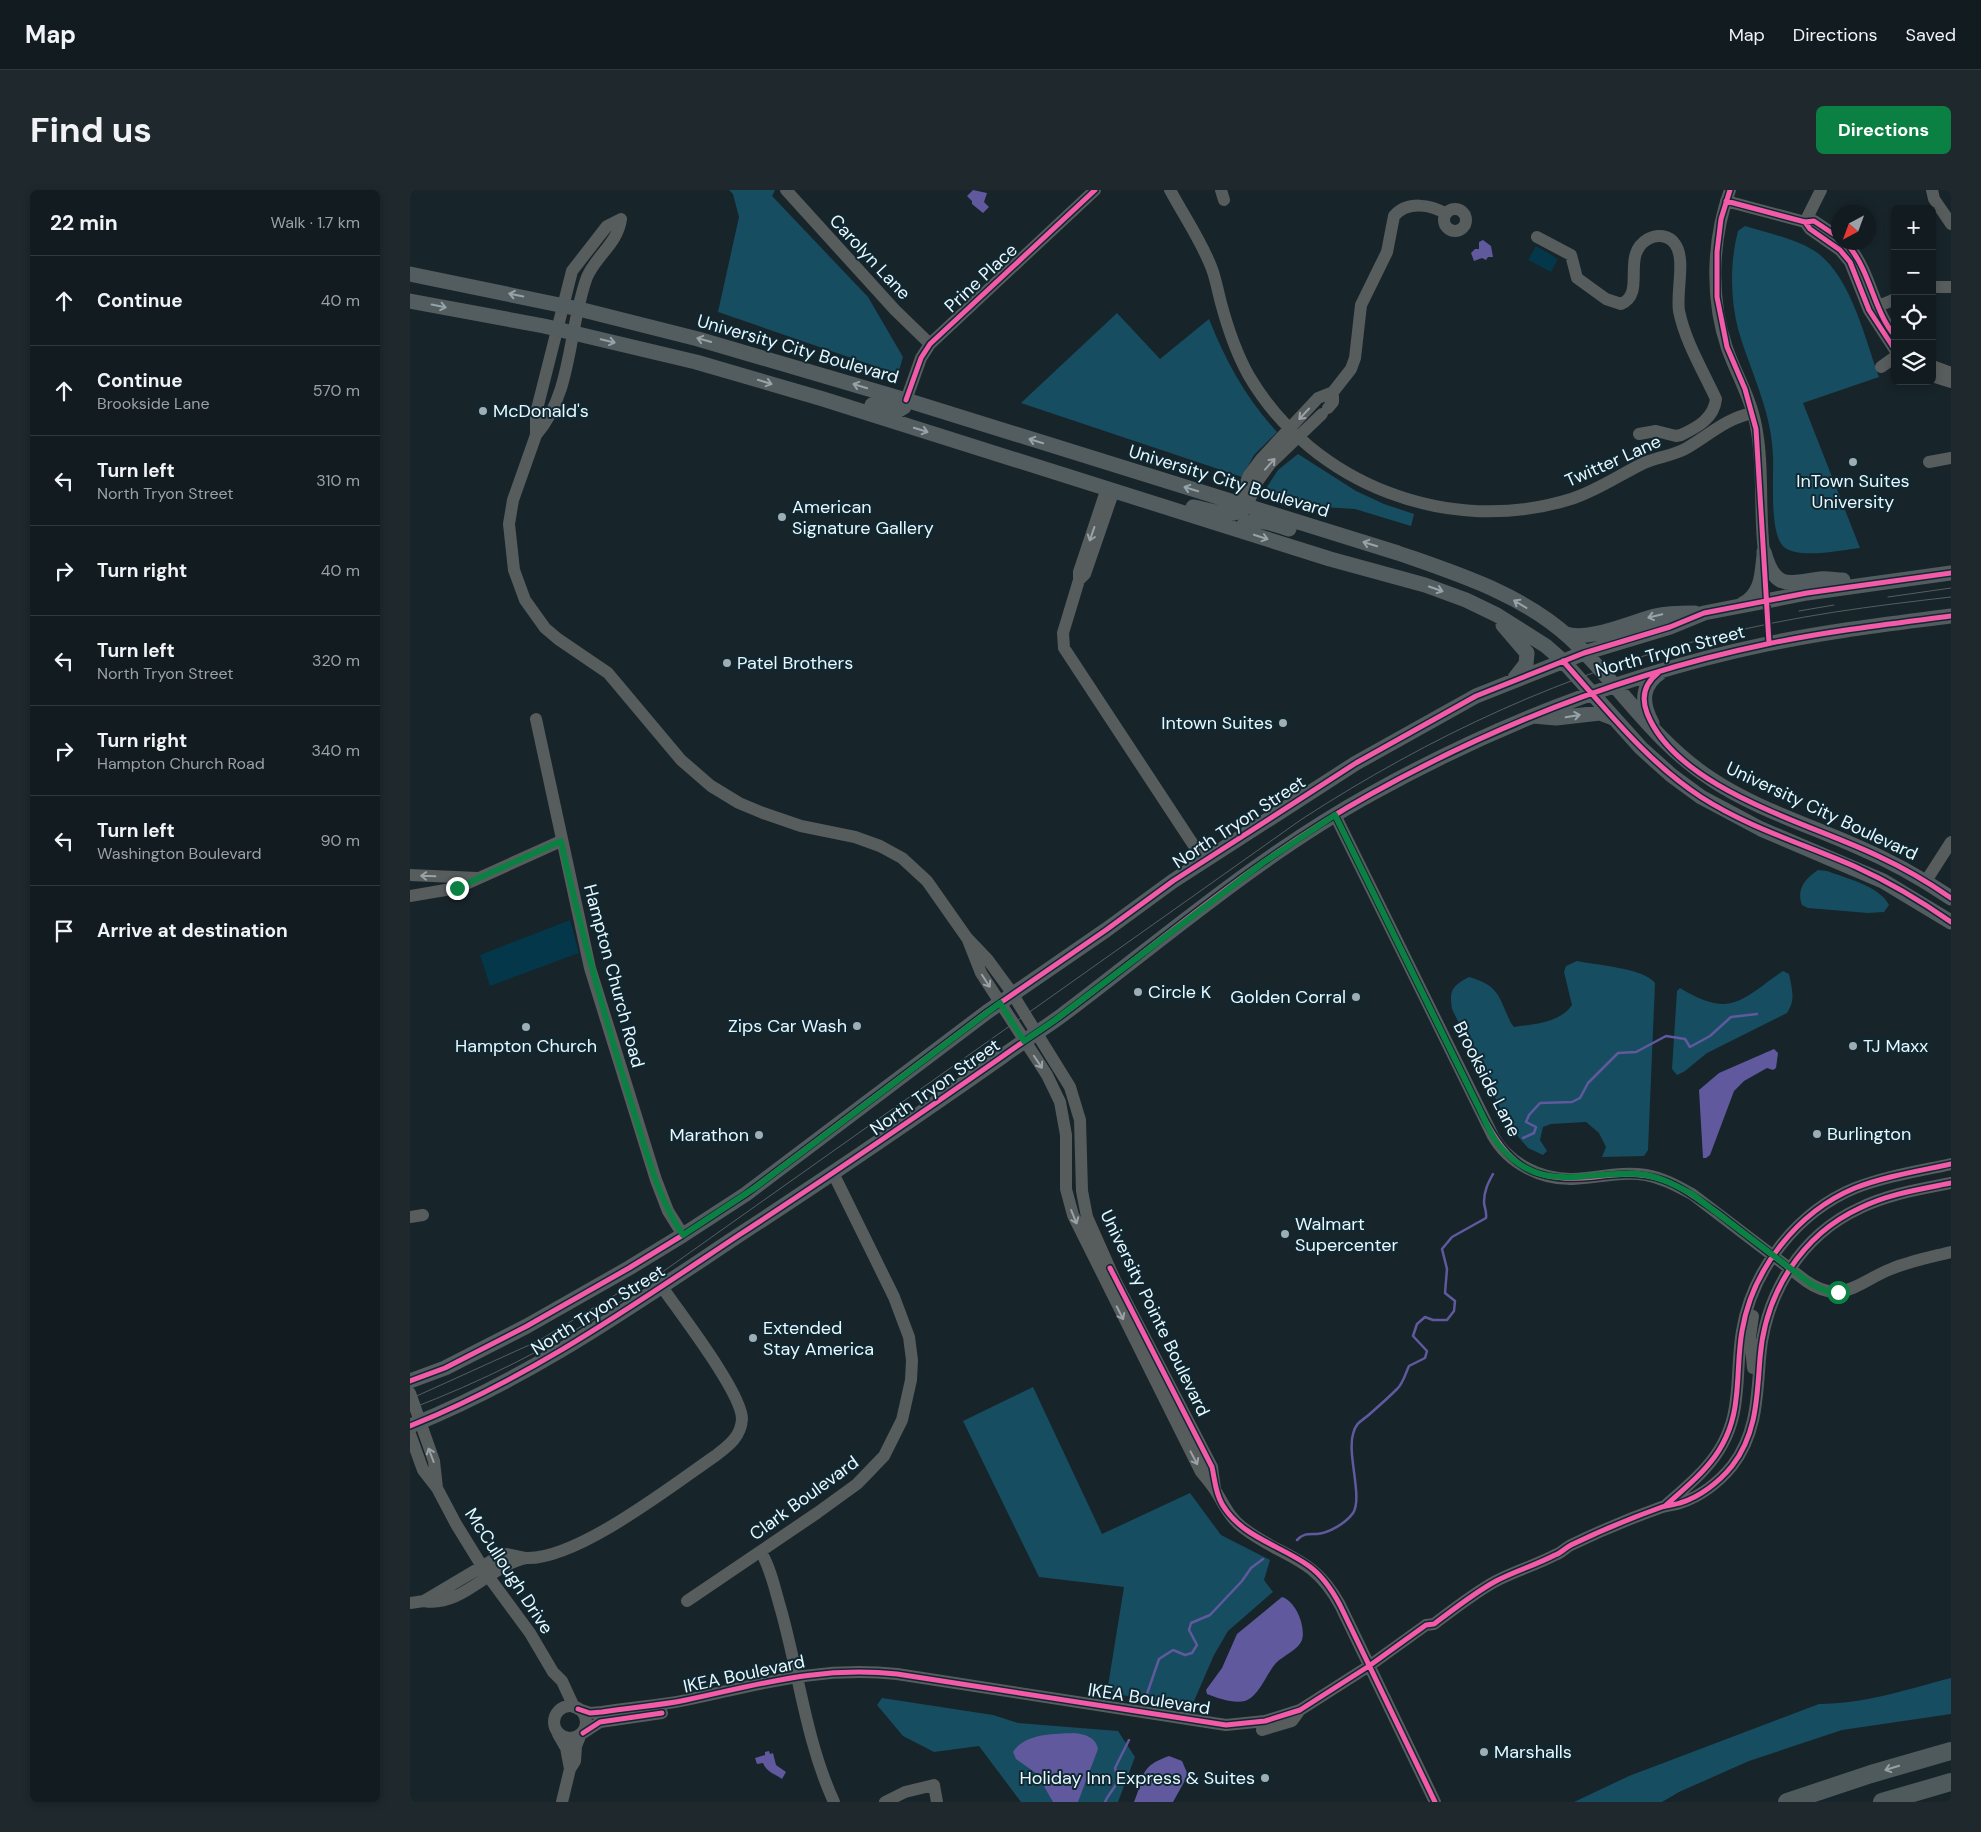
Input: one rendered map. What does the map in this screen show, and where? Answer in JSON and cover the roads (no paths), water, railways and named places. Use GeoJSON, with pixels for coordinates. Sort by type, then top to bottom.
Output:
{"type":"FeatureCollection","features":[{"type":"Feature","properties":{"kind":"highway"},"geometry":{"type":"LineString","coordinates":[[1787,1802],[1947,1751]]}},
{"type":"Feature","properties":{"kind":"highway"},"geometry":{"type":"LineString","coordinates":[[1882,1802],[1951,1782]]}},
{"type":"Feature","properties":{"kind":"main road","name":"University City Boulevard"},"geometry":{"type":"LineString","coordinates":[[410,274],[579,308],[698,339],[906,400],[1342,535],[1479,582],[1519,603],[1560,631],[1584,653],[1661,740],[1692,766],[1724,788],[1766,809],[1878,856],[1926,881],[1951,898]]}},
{"type":"Feature","properties":{"kind":"main road","name":"University City Boulevard"},"geometry":{"type":"LineString","coordinates":[[410,301],[573,333],[696,362],[1111,489],[1330,559],[1425,585],[1478,605],[1546,646],[1563,661],[1656,762],[1707,800],[1761,829],[1876,877],[1951,922]]}},
{"type":"Feature","properties":{"kind":"main road"},"geometry":{"type":"LineString","coordinates":[[823,400],[897,411],[904,407],[906,400]]}},
{"type":"Feature","properties":{"kind":"main road"},"geometry":{"type":"LineString","coordinates":[[1141,500],[1171,503],[1232,515],[1240,514],[1242,505]]}},
{"type":"Feature","properties":{"kind":"main road"},"geometry":{"type":"LineString","coordinates":[[1239,530],[1244,523],[1251,521],[1318,536],[1342,535]]}},
{"type":"Feature","properties":{"kind":"main road"},"geometry":{"type":"LineString","coordinates":[[1764,552],[1774,575],[1790,584],[1821,579],[1875,582]]}},
{"type":"Feature","properties":{"kind":"main road"},"geometry":{"type":"LineString","coordinates":[[1742,604],[1751,599],[1758,590],[1764,552]]}},
{"type":"Feature","properties":{"kind":"main road","name":"North Tryon Street"},"geometry":{"type":"LineString","coordinates":[[410,1381],[445,1368],[518,1330],[630,1268],[683,1235],[746,1194],[1000,1003],[1204,861],[1403,736],[1476,696],[1512,680],[1584,653],[1670,627],[1704,613],[1742,604],[1875,582],[1951,572]]}},
{"type":"Feature","properties":{"kind":"main road"},"geometry":{"type":"LineString","coordinates":[[1478,605],[1500,623],[1526,649],[1526,664],[1522,672],[1512,680]]}},
{"type":"Feature","properties":{"kind":"main road"},"geometry":{"type":"LineString","coordinates":[[1560,631],[1569,635],[1586,635],[1662,615],[1704,613]]}},
{"type":"Feature","properties":{"kind":"main road","name":"North Tryon Street"},"geometry":{"type":"LineString","coordinates":[[413,1428],[521,1374],[601,1328],[833,1173],[1030,1037],[1264,862],[1335,815],[1415,771],[1526,719],[1591,692],[1662,671],[1769,644],[1829,632],[1951,616]]}},
{"type":"Feature","properties":{"kind":"main road"},"geometry":{"type":"LineString","coordinates":[[1661,740],[1648,716],[1644,700],[1645,690],[1649,682],[1662,671]]}},
{"type":"Feature","properties":{"kind":"main road"},"geometry":{"type":"LineString","coordinates":[[1526,719],[1600,713],[1614,718]]}},
{"type":"Feature","properties":{"kind":"street","name":"Carolyn Lane"},"geometry":{"type":"LineString","coordinates":[[786,190],[895,310],[930,344]]}},
{"type":"Feature","properties":{"kind":"street","name":"Prine Place"},"geometry":{"type":"LineString","coordinates":[[906,400],[921,358],[930,344],[1095,190]]}},
{"type":"Feature","properties":{"kind":"street","name":"Twitter Lane"},"geometry":{"type":"LineString","coordinates":[[1170,190],[1212,270],[1231,338],[1249,375],[1272,408],[1294,433],[1339,469],[1393,495],[1446,508],[1504,512],[1548,505],[1592,491],[1642,464],[1680,451],[1736,416],[1753,413]]}},
{"type":"Feature","properties":{"kind":"street"},"geometry":{"type":"LineString","coordinates":[[1805,222],[1821,190]]}},
{"type":"Feature","properties":{"kind":"street"},"geometry":{"type":"LineString","coordinates":[[1932,190],[1934,200],[1951,224]]}},
{"type":"Feature","properties":{"kind":"street"},"geometry":{"type":"LineString","coordinates":[[1764,552],[1758,449],[1753,413],[1727,347],[1717,297],[1716,252],[1728,196],[1805,222],[1814,221],[1831,232]]}},
{"type":"Feature","properties":{"kind":"street"},"geometry":{"type":"LineString","coordinates":[[1242,505],[1262,474],[1318,398],[1333,392],[1351,369],[1355,358],[1361,305],[1387,252],[1394,216],[1406,208],[1428,205],[1446,214]]}},
{"type":"Feature","properties":{"kind":"street"},"geometry":{"type":"LineString","coordinates":[[536,435],[536,413],[575,267],[607,226],[621,219],[617,234],[589,274],[551,413],[536,435],[512,505],[510,537],[512,564],[525,600],[545,628],[558,640],[608,673],[675,754],[710,786],[728,798],[763,814],[801,826],[855,837],[893,852],[910,864],[927,881],[967,938]]}},
{"type":"Feature","properties":{"kind":"street"},"geometry":{"type":"LineString","coordinates":[[1805,222],[1810,229],[1840,250],[1850,262],[1891,342]]}},
{"type":"Feature","properties":{"kind":"street"},"geometry":{"type":"LineString","coordinates":[[1537,237],[1571,255],[1577,278],[1606,299],[1621,304],[1627,301],[1632,294],[1634,256],[1639,246],[1654,236],[1670,238],[1676,244],[1680,258],[1679,311],[1688,336],[1716,398],[1715,407],[1707,420],[1680,435],[1676,436],[1656,431],[1639,434]]}},
{"type":"Feature","properties":{"kind":"street"},"geometry":{"type":"LineString","coordinates":[[1851,250],[1862,266],[1874,308],[1891,331]]}},
{"type":"Feature","properties":{"kind":"street"},"geometry":{"type":"LineString","coordinates":[[1936,287],[1951,287]]}},
{"type":"Feature","properties":{"kind":"street"},"geometry":{"type":"LineString","coordinates":[[1874,308],[1891,301]]}},
{"type":"Feature","properties":{"kind":"street"},"geometry":{"type":"LineString","coordinates":[[1881,367],[1891,360]]}},
{"type":"Feature","properties":{"kind":"street"},"geometry":{"type":"LineString","coordinates":[[1936,367],[1951,373]]}},
{"type":"Feature","properties":{"kind":"street"},"geometry":{"type":"LineString","coordinates":[[1936,377],[1951,382]]}},
{"type":"Feature","properties":{"kind":"street"},"geometry":{"type":"LineString","coordinates":[[1294,433],[1325,411],[1333,402],[1333,392]]}},
{"type":"Feature","properties":{"kind":"street"},"geometry":{"type":"LineString","coordinates":[[1929,462],[1951,458]]}},
{"type":"Feature","properties":{"kind":"street"},"geometry":{"type":"LineString","coordinates":[[1111,489],[1079,572],[1079,580],[1062,637],[1064,648],[1204,861]]}},
{"type":"Feature","properties":{"kind":"street","name":"Hampton Church Road"},"geometry":{"type":"LineString","coordinates":[[536,719],[590,968],[656,1180],[668,1212],[683,1235]]}},
{"type":"Feature","properties":{"kind":"street","name":"Brookside Lane"},"geometry":{"type":"LineString","coordinates":[[1335,815],[1489,1128],[1503,1150],[1527,1168],[1550,1176],[1573,1179],[1630,1174],[1663,1180],[1692,1194],[1790,1269],[1820,1289],[1838,1292],[1851,1290],[1897,1267],[1951,1252]]}},
{"type":"Feature","properties":{"kind":"street"},"geometry":{"type":"LineString","coordinates":[[410,896],[450,891],[561,841]]}},
{"type":"Feature","properties":{"kind":"street"},"geometry":{"type":"LineString","coordinates":[[1926,881],[1951,842]]}},
{"type":"Feature","properties":{"kind":"street"},"geometry":{"type":"LineString","coordinates":[[410,875],[480,878]]}},
{"type":"Feature","properties":{"kind":"street","name":"University Pointe Boulevard"},"geometry":{"type":"LineString","coordinates":[[967,938],[988,960],[1013,994],[1023,1012],[1030,1037],[1063,1111],[1066,1135],[1065,1177],[1073,1215],[1201,1472],[1215,1489],[1226,1510],[1240,1525],[1309,1565],[1326,1582],[1340,1605],[1435,1802]]}},
{"type":"Feature","properties":{"kind":"street","name":"University Pointe Boulevard"},"geometry":{"type":"LineString","coordinates":[[967,938],[975,963],[1000,1003],[1012,1021],[1030,1037]]}},
{"type":"Feature","properties":{"kind":"street","name":"IKEA Boulevard"},"geometry":{"type":"LineString","coordinates":[[1664,1506],[1701,1475],[1716,1457],[1728,1436],[1736,1402],[1744,1320],[1755,1287],[1773,1256],[1796,1229],[1843,1194],[1885,1179],[1951,1164]]}},
{"type":"Feature","properties":{"kind":"street","name":"Clark Boulevard"},"geometry":{"type":"LineString","coordinates":[[687,1601],[844,1494],[872,1470],[894,1439],[909,1398],[912,1360],[904,1321],[833,1173]]}},
{"type":"Feature","properties":{"kind":"street"},"geometry":{"type":"LineString","coordinates":[[1933,1187],[1951,1177]]}},
{"type":"Feature","properties":{"kind":"street","name":"IKEA Boulevard"},"geometry":{"type":"LineString","coordinates":[[576,1708],[596,1713],[663,1704],[799,1679],[887,1681],[1226,1724],[1265,1721],[1300,1710],[1369,1666],[1426,1625],[1429,1618],[1491,1574],[1550,1549],[1568,1546],[1664,1506],[1686,1501],[1707,1489],[1736,1460],[1753,1426],[1766,1320],[1776,1292],[1790,1269],[1814,1239],[1845,1216],[1883,1199],[1951,1183]]}},
{"type":"Feature","properties":{"kind":"street"},"geometry":{"type":"LineString","coordinates":[[1757,1391],[1752,1357],[1752,1322],[1757,1304],[1775,1264],[1773,1256]]}},
{"type":"Feature","properties":{"kind":"street"},"geometry":{"type":"LineString","coordinates":[[410,1603],[424,1601],[485,1571],[526,1558],[554,1553],[610,1527],[720,1452],[738,1434],[742,1419],[735,1395],[662,1287]]}},
{"type":"Feature","properties":{"kind":"street","name":"McCullough Drive"},"geometry":{"type":"LineString","coordinates":[[412,1398],[413,1428],[434,1461],[438,1488],[456,1524],[485,1571],[530,1633],[553,1672],[562,1681],[576,1708],[585,1718],[582,1733],[576,1746],[575,1761],[570,1769],[562,1802]]}},
{"type":"Feature","properties":{"kind":"street"},"geometry":{"type":"LineString","coordinates":[[1728,1436],[1728,1448],[1736,1460]]}},
{"type":"Feature","properties":{"kind":"street"},"geometry":{"type":"LineString","coordinates":[[761,1552],[767,1563],[799,1679],[806,1718],[834,1802]]}},
{"type":"Feature","properties":{"kind":"street","name":"McCullough Drive"},"geometry":{"type":"LineString","coordinates":[[553,1672],[552,1679],[558,1698],[554,1726],[566,1748],[570,1769]]}},
{"type":"Feature","properties":{"kind":"street","name":"IKEA Boulevard"},"geometry":{"type":"LineString","coordinates":[[582,1733],[600,1722],[690,1708],[799,1679]]}},
{"type":"Feature","properties":{"kind":"street"},"geometry":{"type":"LineString","coordinates":[[555,1715],[565,1706],[576,1708]]}},
{"type":"Feature","properties":{"kind":"street"},"geometry":{"type":"LineString","coordinates":[[557,1733],[568,1738],[582,1733]]}},
{"type":"Feature","properties":{"kind":"street"},"geometry":{"type":"LineString","coordinates":[[885,1802],[905,1792],[934,1785],[937,1802]]}},
{"type":"Feature","properties":{"kind":"waterway"},"geometry":{"type":"LineString","coordinates":[[1523,1138],[1534,1133],[1536,1127],[1526,1122],[1529,1115],[1540,1103],[1572,1102],[1580,1098],[1588,1083],[1618,1053],[1636,1052],[1666,1036],[1685,1039],[1690,1047],[1710,1036],[1731,1017],[1757,1014]]}},
{"type":"Feature","properties":{"kind":"waterway"},"geometry":{"type":"LineString","coordinates":[[1297,1540],[1304,1535],[1332,1530],[1342,1524],[1353,1513],[1356,1506],[1352,1453],[1354,1430],[1360,1422],[1399,1387],[1409,1366],[1425,1358],[1427,1351],[1413,1336],[1417,1324],[1425,1317],[1433,1320],[1447,1320],[1454,1311],[1455,1301],[1445,1293],[1447,1269],[1442,1249],[1452,1237],[1486,1218],[1485,1194],[1493,1174]]}},
{"type":"Feature","properties":{"kind":"waterway"},"geometry":{"type":"LineString","coordinates":[[1147,1694],[1159,1659],[1173,1650],[1185,1655],[1192,1653],[1197,1645],[1189,1630],[1191,1623],[1210,1615],[1242,1581],[1251,1568],[1263,1559]]}},
{"type":"Feature","properties":{"kind":"waterway"},"geometry":{"type":"LineString","coordinates":[[1105,1802],[1115,1786],[1117,1779],[1115,1768],[1129,1740]]}},
{"type":"Feature","properties":{"kind":"tram line"},"geometry":{"type":"LineString","coordinates":[[1888,597],[1951,588]]}},
{"type":"Feature","properties":{"kind":"tram line"},"geometry":{"type":"LineString","coordinates":[[410,1409],[514,1363],[613,1307],[1302,819],[1400,760],[1450,734],[1553,688],[1606,668],[1661,651],[1745,629],[1803,617],[1951,597]]}},
{"type":"Feature","properties":{"kind":"tram line"},"geometry":{"type":"LineString","coordinates":[[1799,611],[1834,605]]}},
{"type":"Feature","properties":{"kind":"tram line"},"geometry":{"type":"LineString","coordinates":[[410,1399],[538,1341],[645,1277]]}},
{"type":"Feature","properties":{"kind":"place","name":"McDonald's"},"geometry":{"type":"Point","coordinates":[483,411]}},
{"type":"Feature","properties":{"kind":"place","name":"InTown Suites University"},"geometry":{"type":"Point","coordinates":[1853,462]}},
{"type":"Feature","properties":{"kind":"place","name":"American Signature Gallery"},"geometry":{"type":"Point","coordinates":[782,517]}},
{"type":"Feature","properties":{"kind":"place","name":"Patel Brothers"},"geometry":{"type":"Point","coordinates":[727,663]}},
{"type":"Feature","properties":{"kind":"place","name":"Intown Suites"},"geometry":{"type":"Point","coordinates":[1283,723]}},
{"type":"Feature","properties":{"kind":"place","name":"Circle K"},"geometry":{"type":"Point","coordinates":[1138,992]}},
{"type":"Feature","properties":{"kind":"place","name":"Golden Corral"},"geometry":{"type":"Point","coordinates":[1356,997]}},
{"type":"Feature","properties":{"kind":"place","name":"Zips Car Wash"},"geometry":{"type":"Point","coordinates":[857,1026]}},
{"type":"Feature","properties":{"kind":"place","name":"Hampton Church"},"geometry":{"type":"Point","coordinates":[526,1027]}},
{"type":"Feature","properties":{"kind":"place","name":"TJ Maxx"},"geometry":{"type":"Point","coordinates":[1853,1046]}},
{"type":"Feature","properties":{"kind":"place","name":"Burlington"},"geometry":{"type":"Point","coordinates":[1817,1134]}},
{"type":"Feature","properties":{"kind":"place","name":"Marathon"},"geometry":{"type":"Point","coordinates":[759,1135]}},
{"type":"Feature","properties":{"kind":"place","name":"Walmart Supercenter"},"geometry":{"type":"Point","coordinates":[1285,1234]}},
{"type":"Feature","properties":{"kind":"place","name":"Extended Stay America"},"geometry":{"type":"Point","coordinates":[753,1338]}},
{"type":"Feature","properties":{"kind":"place","name":"Marshalls"},"geometry":{"type":"Point","coordinates":[1484,1752]}},
{"type":"Feature","properties":{"kind":"place","name":"Holiday Inn Express & Suites"},"geometry":{"type":"Point","coordinates":[1265,1778]}}]}
